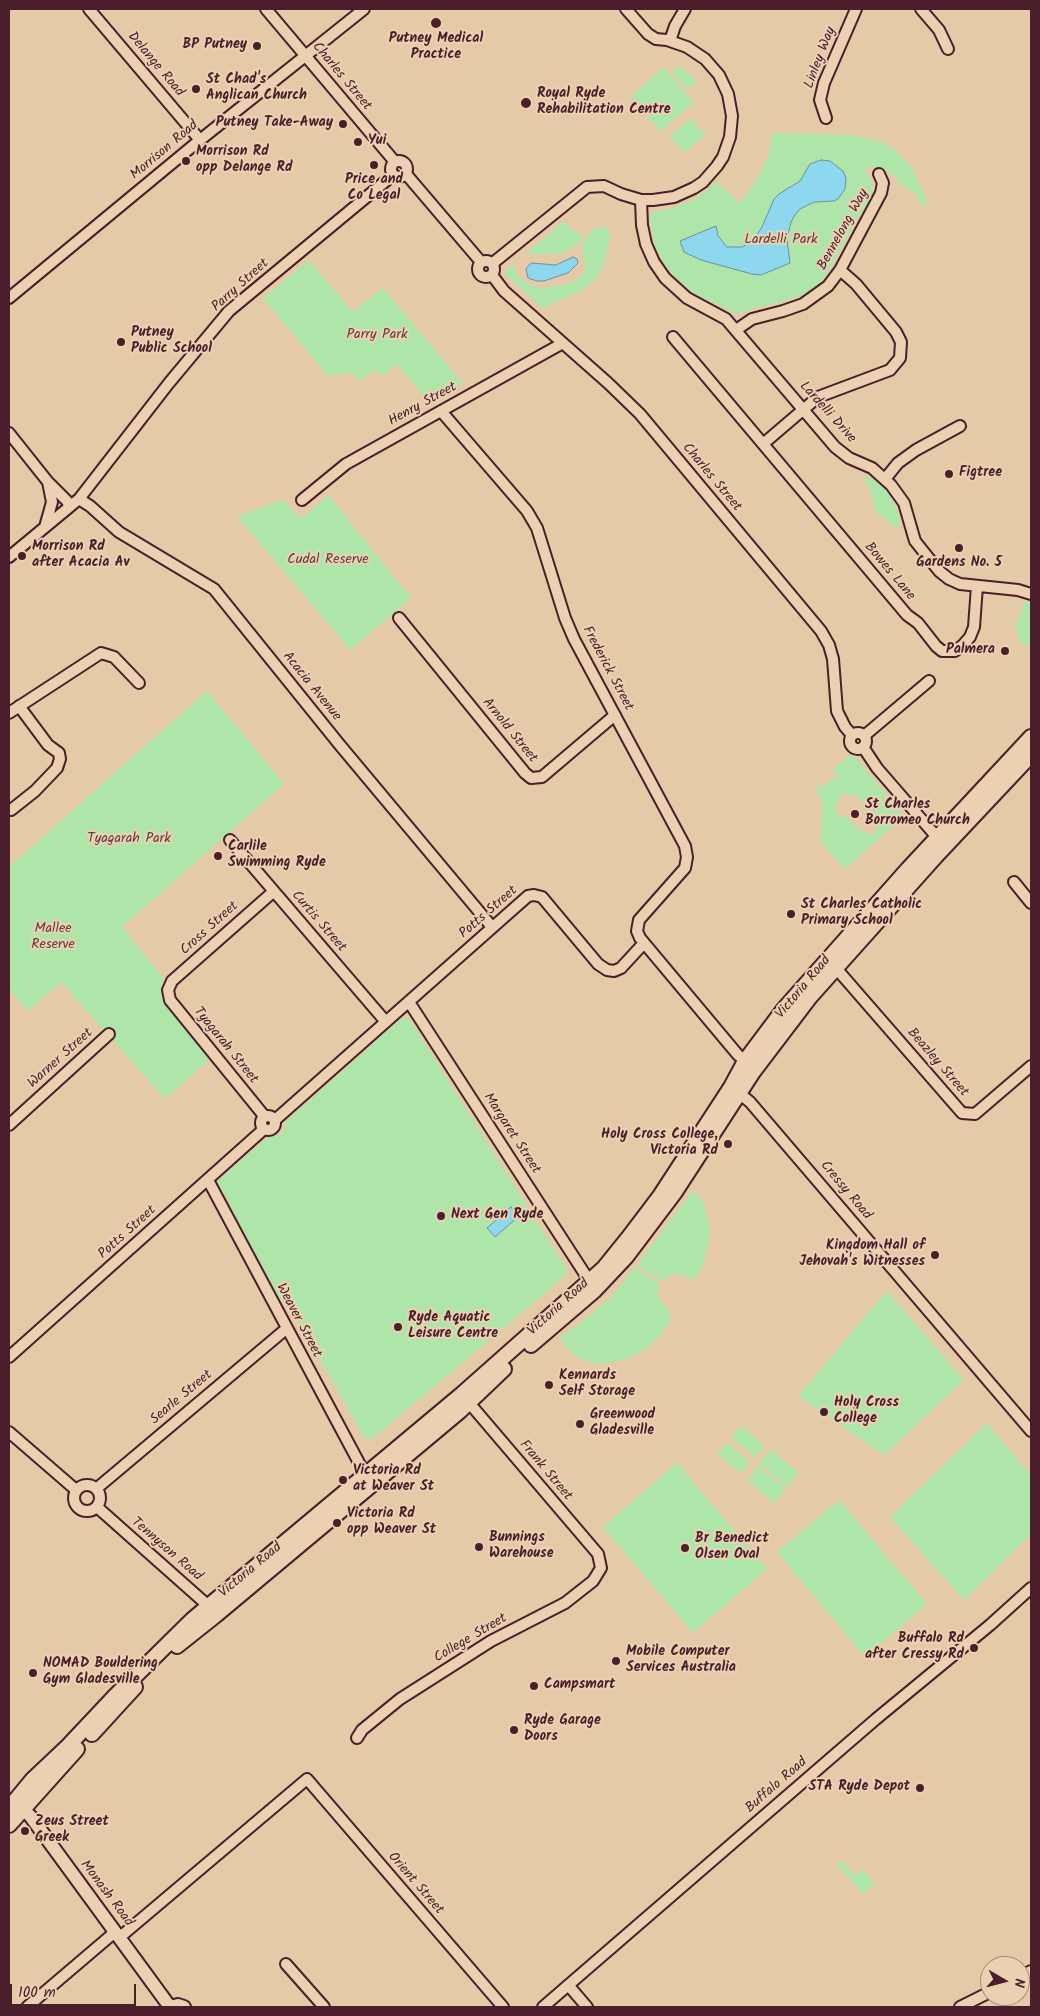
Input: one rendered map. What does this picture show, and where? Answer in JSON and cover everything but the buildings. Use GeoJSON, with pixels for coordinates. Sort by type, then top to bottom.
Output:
{"type":"FeatureCollection","features":[{"type":"Feature","properties":{"kind":"highway","name":"Victoria Road"},"geometry":{"type":"LineString","coordinates":[[213,1610],[365,1474],[466,1399],[590,1282],[642,1221],[736,1090],[753,1072],[810,997],[1031,736]]}},
{"type":"Feature","properties":{"kind":"highway","name":"Victoria Road"},"geometry":{"type":"LineString","coordinates":[[9,1825],[16,1805],[33,1779],[68,1746],[165,1645],[213,1610],[513,1360],[607,1279],[660,1213],[736,1090],[745,1061],[784,1009],[826,960],[941,842],[1031,755]]}},
{"type":"Feature","properties":{"kind":"main road","name":"Monash Road"},"geometry":{"type":"LineString","coordinates":[[16,1805],[171,2007]]}},
{"type":"Feature","properties":{"kind":"main road"},"geometry":{"type":"LineString","coordinates":[[171,2007],[178,2005],[184,2007]]}},
{"type":"Feature","properties":{"kind":"street","name":"Delange Road"},"geometry":{"type":"LineString","coordinates":[[89,9],[200,140]]}},
{"type":"Feature","properties":{"kind":"street","name":"Charles Street"},"geometry":{"type":"LineString","coordinates":[[266,9],[395,162]]}},
{"type":"Feature","properties":{"kind":"street","name":"Morrison Road"},"geometry":{"type":"LineString","coordinates":[[9,298],[200,140],[364,9]]}},
{"type":"Feature","properties":{"kind":"street"},"geometry":{"type":"LineString","coordinates":[[493,263],[587,187],[604,186],[641,200],[664,200],[694,188],[717,166],[727,147],[732,116],[731,105],[719,75],[709,62],[696,52],[670,41],[656,39],[648,34],[626,9]]}},
{"type":"Feature","properties":{"kind":"street"},"geometry":{"type":"LineString","coordinates":[[670,41],[675,26],[685,9]]}},
{"type":"Feature","properties":{"kind":"street","name":"Linley Way"},"geometry":{"type":"LineString","coordinates":[[826,118],[820,100],[824,83],[856,9]]}},
{"type":"Feature","properties":{"kind":"street"},"geometry":{"type":"LineString","coordinates":[[921,9],[939,30],[948,49]]}},
{"type":"Feature","properties":{"kind":"street"},"geometry":{"type":"LineString","coordinates":[[406,174],[399,178],[393,175],[391,166],[395,162],[400,161],[405,164],[406,174],[481,262]]}},
{"type":"Feature","properties":{"kind":"street","name":"Bennelong Way"},"geometry":{"type":"LineString","coordinates":[[736,330],[752,319],[793,308],[812,299],[828,286],[840,270],[881,193],[882,183],[879,174]]}},
{"type":"Feature","properties":{"kind":"street","name":"Parry Street"},"geometry":{"type":"LineString","coordinates":[[69,505],[79,499],[169,383],[229,311],[393,175]]}},
{"type":"Feature","properties":{"kind":"street","name":"Lardelli Drive"},"geometry":{"type":"LineString","coordinates":[[641,200],[643,235],[659,271],[679,292],[696,303],[720,314],[736,330],[835,447],[850,458],[872,468],[885,478],[904,503],[914,541],[939,571],[954,582],[1018,590],[1031,594]]}},
{"type":"Feature","properties":{"kind":"street"},"geometry":{"type":"LineString","coordinates":[[487,260],[493,263],[495,269],[492,275],[486,277],[480,274],[478,268],[481,262],[487,260]]}},
{"type":"Feature","properties":{"kind":"street"},"geometry":{"type":"LineString","coordinates":[[763,444],[822,395],[890,370],[900,358],[902,347],[899,337],[856,284],[840,270]]}},
{"type":"Feature","properties":{"kind":"street","name":"Charles Street"},"geometry":{"type":"LineString","coordinates":[[492,275],[504,291],[608,382],[640,414],[821,631],[833,659],[837,712],[844,727],[852,735],[851,746],[855,749],[863,742]]}},
{"type":"Feature","properties":{"kind":"street","name":"Bowes Lane"},"geometry":{"type":"LineString","coordinates":[[673,337],[907,615],[918,623],[942,651],[955,651],[970,637],[974,627],[977,586]]}},
{"type":"Feature","properties":{"kind":"street","name":"Henry Street"},"geometry":{"type":"LineString","coordinates":[[302,500],[346,464],[563,343]]}},
{"type":"Feature","properties":{"kind":"street","name":"Frederick Street"},"geometry":{"type":"LineString","coordinates":[[441,411],[532,519],[541,536],[570,629],[687,852],[686,863],[682,872],[639,920],[637,931],[644,943]]}},
{"type":"Feature","properties":{"kind":"street"},"geometry":{"type":"LineString","coordinates":[[885,478],[898,463],[916,450],[960,426]]}},
{"type":"Feature","properties":{"kind":"street"},"geometry":{"type":"LineString","coordinates":[[9,433],[69,505],[67,509],[9,557]]}},
{"type":"Feature","properties":{"kind":"street"},"geometry":{"type":"LineString","coordinates":[[45,528],[52,502],[48,482]]}},
{"type":"Feature","properties":{"kind":"street","name":"Acacia Avenue"},"geometry":{"type":"LineString","coordinates":[[79,499],[90,506],[119,532],[214,589],[338,744],[492,927]]}},
{"type":"Feature","properties":{"kind":"street","name":"Arnold Street"},"geometry":{"type":"LineString","coordinates":[[399,618],[531,778],[542,777],[615,715]]}},
{"type":"Feature","properties":{"kind":"street"},"geometry":{"type":"LineString","coordinates":[[9,712],[101,652],[114,657],[139,683]]}},
{"type":"Feature","properties":{"kind":"street"},"geometry":{"type":"LineString","coordinates":[[929,681],[863,742],[877,768],[941,842]]}},
{"type":"Feature","properties":{"kind":"street"},"geometry":{"type":"LineString","coordinates":[[11,810],[36,791],[57,768],[60,759],[59,753],[48,744],[19,706]]}},
{"type":"Feature","properties":{"kind":"street","name":"Curtis Street"},"geometry":{"type":"LineString","coordinates":[[230,840],[386,1022]]}},
{"type":"Feature","properties":{"kind":"street"},"geometry":{"type":"LineString","coordinates":[[1014,882],[1031,903]]}},
{"type":"Feature","properties":{"kind":"street","name":"Cross Street"},"geometry":{"type":"LineString","coordinates":[[168,990],[172,981],[273,892]]}},
{"type":"Feature","properties":{"kind":"street","name":"Potts Street"},"geometry":{"type":"LineString","coordinates":[[9,1357],[264,1129],[274,1128],[270,1118],[386,1022],[524,898],[534,894],[542,897],[604,969],[614,971],[621,968],[644,943]]}},
{"type":"Feature","properties":{"kind":"street"},"geometry":{"type":"LineString","coordinates":[[644,943],[745,1061]]}},
{"type":"Feature","properties":{"kind":"street","name":"Beazley Street"},"geometry":{"type":"LineString","coordinates":[[835,967],[962,1112],[974,1114],[1031,1066]]}},
{"type":"Feature","properties":{"kind":"street","name":"Tyagarah Street"},"geometry":{"type":"LineString","coordinates":[[168,990],[170,1000],[270,1118]]}},
{"type":"Feature","properties":{"kind":"street","name":"Margaret Street"},"geometry":{"type":"LineString","coordinates":[[409,1002],[590,1282]]}},
{"type":"Feature","properties":{"kind":"street","name":"Warner Street"},"geometry":{"type":"LineString","coordinates":[[9,1125],[109,1034]]}},
{"type":"Feature","properties":{"kind":"street","name":"Cressy Road"},"geometry":{"type":"LineString","coordinates":[[736,1090],[750,1102],[820,1182],[1031,1431]]}},
{"type":"Feature","properties":{"kind":"street","name":"Weaver Street"},"geometry":{"type":"LineString","coordinates":[[208,1180],[365,1474]]}},
{"type":"Feature","properties":{"kind":"street","name":"Searle Street"},"geometry":{"type":"LineString","coordinates":[[96,1489],[286,1329]]}},
{"type":"Feature","properties":{"kind":"street","name":"Frank Street"},"geometry":{"type":"LineString","coordinates":[[466,1399],[598,1554],[601,1568]]}},
{"type":"Feature","properties":{"kind":"street"},"geometry":{"type":"LineString","coordinates":[[9,1432],[76,1490]]}},
{"type":"Feature","properties":{"kind":"street"},"geometry":{"type":"LineString","coordinates":[[89,1485],[96,1489],[100,1500],[97,1507],[91,1511],[81,1510],[74,1502],[76,1490],[89,1485]]}},
{"type":"Feature","properties":{"kind":"street","name":"Tennyson Road"},"geometry":{"type":"LineString","coordinates":[[97,1507],[213,1610]]}},
{"type":"Feature","properties":{"kind":"street","name":"College Street"},"geometry":{"type":"LineString","coordinates":[[357,1738],[362,1730],[400,1699],[491,1641],[565,1602],[592,1580],[601,1568]]}},
{"type":"Feature","properties":{"kind":"street","name":"Buffalo Road"},"geometry":{"type":"LineString","coordinates":[[543,2007],[870,1724],[990,1625],[1031,1588]]}},
{"type":"Feature","properties":{"kind":"street","name":"Orient Street"},"geometry":{"type":"LineString","coordinates":[[117,1935],[306,1779],[503,2007]]}},
{"type":"Feature","properties":{"kind":"street"},"geometry":{"type":"LineString","coordinates":[[27,2007],[117,1935]]}},
{"type":"Feature","properties":{"kind":"street"},"geometry":{"type":"LineString","coordinates":[[286,1964],[324,2007]]}},
{"type":"Feature","properties":{"kind":"street"},"geometry":{"type":"LineString","coordinates":[[568,1986],[587,2007]]}},
{"type":"Feature","properties":{"kind":"street"},"geometry":{"type":"LineString","coordinates":[[960,2007],[980,1997]]}},
{"type":"Feature","properties":{"kind":"green space"},"geometry":{"type":"Polygon","coordinates":[[[679,66],[698,81],[687,89],[672,72],[679,66]]]}},
{"type":"Feature","properties":{"kind":"green space"},"geometry":{"type":"Polygon","coordinates":[[[664,67],[694,103],[660,131],[631,96],[664,67]]]}},
{"type":"Feature","properties":{"kind":"green space"},"geometry":{"type":"Polygon","coordinates":[[[691,118],[705,135],[684,153],[670,136],[691,118]]]}},
{"type":"Feature","properties":{"kind":"green space","name":"Lardelli Park"},"geometry":{"type":"Polygon","coordinates":[[[773,133],[852,135],[882,142],[896,151],[912,168],[927,201],[923,209],[915,193],[899,184],[895,175],[869,166],[866,171],[871,180],[873,191],[870,207],[864,207],[824,278],[815,287],[799,297],[736,314],[692,292],[674,276],[656,249],[650,215],[654,211],[669,209],[689,202],[716,182],[740,203],[762,170],[773,133]]]}},
{"type":"Feature","properties":{"kind":"green space"},"geometry":{"type":"Polygon","coordinates":[[[564,221],[572,230],[584,236],[577,245],[561,254],[525,254],[564,221]]]}},
{"type":"Feature","properties":{"kind":"green space"},"geometry":{"type":"Polygon","coordinates":[[[602,227],[608,229],[610,234],[605,262],[596,279],[582,290],[542,308],[505,274],[506,270],[513,265],[517,274],[524,281],[532,286],[542,288],[563,285],[576,280],[582,275],[585,268],[581,245],[592,230],[602,227]]]}},
{"type":"Feature","properties":{"kind":"green space","name":"Parry Park"},"geometry":{"type":"Polygon","coordinates":[[[309,260],[353,312],[383,288],[463,383],[429,403],[398,365],[380,376],[375,370],[358,381],[351,373],[328,376],[263,298],[309,260]]]}},
{"type":"Feature","properties":{"kind":"green space"},"geometry":{"type":"Polygon","coordinates":[[[861,475],[879,482],[891,496],[899,515],[899,530],[876,512],[869,487],[861,475]]]}},
{"type":"Feature","properties":{"kind":"green space","name":"Cudal Reserve"},"geometry":{"type":"Polygon","coordinates":[[[328,495],[411,598],[350,650],[237,516],[284,500],[301,519],[328,495]]]}},
{"type":"Feature","properties":{"kind":"green space"},"geometry":{"type":"Polygon","coordinates":[[[1025,600],[1031,603],[1031,647],[1019,641],[1016,627],[1025,600]]]}},
{"type":"Feature","properties":{"kind":"green space"},"geometry":{"type":"Polygon","coordinates":[[[207,691],[284,784],[122,927],[164,979],[161,988],[167,1005],[210,1059],[165,1099],[61,982],[28,1011],[9,990],[9,867],[207,691]]]}},
{"type":"Feature","properties":{"kind":"green space"},"geometry":{"type":"Polygon","coordinates":[[[852,753],[904,816],[845,869],[821,843],[822,803],[816,787],[818,784],[821,788],[838,774],[833,769],[852,753]],[[843,793],[839,797],[840,801],[834,807],[836,811],[842,818],[845,815],[861,832],[863,830],[871,835],[877,830],[872,822],[875,819],[868,807],[870,804],[868,802],[865,804],[854,794],[851,797],[843,793]]]}},
{"type":"Feature","properties":{"kind":"green space"},"geometry":{"type":"Polygon","coordinates":[[[403,1017],[410,1020],[566,1268],[565,1276],[372,1439],[364,1437],[285,1297],[280,1300],[217,1181],[268,1137],[277,1136],[285,1129],[285,1122],[403,1017]]]}},
{"type":"Feature","properties":{"kind":"green space"},"geometry":{"type":"Polygon","coordinates":[[[693,1190],[703,1202],[709,1224],[709,1240],[703,1264],[697,1276],[693,1279],[675,1274],[662,1281],[637,1265],[693,1190]]]}},
{"type":"Feature","properties":{"kind":"green space"},"geometry":{"type":"Polygon","coordinates":[[[634,1267],[659,1284],[659,1299],[669,1311],[671,1317],[664,1331],[647,1348],[624,1360],[600,1364],[586,1361],[574,1355],[559,1338],[593,1313],[615,1293],[634,1267]]]}},
{"type":"Feature","properties":{"kind":"green space"},"geometry":{"type":"Polygon","coordinates":[[[887,1291],[964,1380],[884,1455],[798,1396],[887,1291]]]}},
{"type":"Feature","properties":{"kind":"green space"},"geometry":{"type":"Polygon","coordinates":[[[987,1423],[1031,1476],[1031,1534],[964,1600],[890,1517],[987,1423]]]}},
{"type":"Feature","properties":{"kind":"green space"},"geometry":{"type":"Polygon","coordinates":[[[741,1426],[764,1446],[755,1457],[731,1437],[741,1426]]]}},
{"type":"Feature","properties":{"kind":"green space"},"geometry":{"type":"Polygon","coordinates":[[[727,1443],[750,1462],[741,1473],[717,1454],[727,1443]]]}},
{"type":"Feature","properties":{"kind":"green space"},"geometry":{"type":"Polygon","coordinates":[[[771,1449],[799,1473],[787,1487],[759,1463],[771,1449]]]}},
{"type":"Feature","properties":{"kind":"green space","name":"Br Benedict Olsen Oval"},"geometry":{"type":"Polygon","coordinates":[[[677,1463],[767,1569],[693,1633],[603,1527],[677,1463]]]}},
{"type":"Feature","properties":{"kind":"green space"},"geometry":{"type":"Polygon","coordinates":[[[758,1466],[786,1489],[774,1503],[747,1480],[758,1466]]]}},
{"type":"Feature","properties":{"kind":"green space"},"geometry":{"type":"Polygon","coordinates":[[[839,1500],[927,1604],[865,1657],[777,1552],[839,1500]]]}},
{"type":"Feature","properties":{"kind":"green space"},"geometry":{"type":"Polygon","coordinates":[[[841,1860],[855,1876],[862,1870],[875,1884],[863,1894],[836,1864],[841,1860]]]}},
{"type":"Feature","properties":{"kind":"water"},"geometry":{"type":"Polygon","coordinates":[[[821,160],[830,161],[843,171],[846,178],[845,189],[838,199],[814,202],[800,209],[795,215],[791,222],[787,239],[790,263],[761,275],[701,260],[684,252],[680,241],[716,226],[718,236],[727,247],[742,247],[753,241],[762,227],[774,199],[800,181],[810,164],[821,160]]]}},
{"type":"Feature","properties":{"kind":"water"},"geometry":{"type":"Polygon","coordinates":[[[573,257],[577,259],[578,263],[568,273],[544,281],[528,278],[526,269],[531,263],[556,265],[573,257]]]}},
{"type":"Feature","properties":{"kind":"water"},"geometry":{"type":"Polygon","coordinates":[[[511,1207],[519,1216],[495,1237],[487,1228],[511,1207]]]}},
{"type":"Feature","properties":{"kind":"place","name":"Putney Medical Practice"},"geometry":{"type":"Point","coordinates":[436,23]}},
{"type":"Feature","properties":{"kind":"place","name":"BP Putney"},"geometry":{"type":"Point","coordinates":[257,46]}},
{"type":"Feature","properties":{"kind":"place","name":"St Chad's Anglican Church"},"geometry":{"type":"Point","coordinates":[196,89]}},
{"type":"Feature","properties":{"kind":"place","name":"Royal Ryde Rehabilitation Centre"},"geometry":{"type":"Point","coordinates":[526,103]}},
{"type":"Feature","properties":{"kind":"place","name":"Putney Take-Away"},"geometry":{"type":"Point","coordinates":[343,124]}},
{"type":"Feature","properties":{"kind":"place","name":"Yui"},"geometry":{"type":"Point","coordinates":[358,142]}},
{"type":"Feature","properties":{"kind":"place","name":"Morrison Rd opp Delange Rd"},"geometry":{"type":"Point","coordinates":[186,161]}},
{"type":"Feature","properties":{"kind":"place","name":"Price and Co Legal"},"geometry":{"type":"Point","coordinates":[374,165]}},
{"type":"Feature","properties":{"kind":"place","name":"Putney Public School"},"geometry":{"type":"Point","coordinates":[121,342]}},
{"type":"Feature","properties":{"kind":"place","name":"Figtree"},"geometry":{"type":"Point","coordinates":[949,474]}},
{"type":"Feature","properties":{"kind":"place","name":"Gardens No. 5"},"geometry":{"type":"Point","coordinates":[959,548]}},
{"type":"Feature","properties":{"kind":"place","name":"Morrison Rd after Acacia Av"},"geometry":{"type":"Point","coordinates":[22,556]}},
{"type":"Feature","properties":{"kind":"place","name":"Palmera"},"geometry":{"type":"Point","coordinates":[1005,651]}},
{"type":"Feature","properties":{"kind":"place","name":"St Charles Borromeo Church"},"geometry":{"type":"Point","coordinates":[855,814]}},
{"type":"Feature","properties":{"kind":"place","name":"Carlile Swimming Ryde"},"geometry":{"type":"Point","coordinates":[218,856]}},
{"type":"Feature","properties":{"kind":"place","name":"St Charles Catholic Primary School"},"geometry":{"type":"Point","coordinates":[791,914]}},
{"type":"Feature","properties":{"kind":"place","name":"Holy Cross College, Victoria Rd"},"geometry":{"type":"Point","coordinates":[728,1144]}},
{"type":"Feature","properties":{"kind":"place","name":"Next Gen Ryde"},"geometry":{"type":"Point","coordinates":[441,1216]}},
{"type":"Feature","properties":{"kind":"place","name":"Kingdom Hall of Jehovah's Witnesses"},"geometry":{"type":"Point","coordinates":[935,1255]}},
{"type":"Feature","properties":{"kind":"place","name":"Ryde Aquatic Leisure Centre"},"geometry":{"type":"Point","coordinates":[398,1327]}},
{"type":"Feature","properties":{"kind":"place","name":"Kennards Self Storage"},"geometry":{"type":"Point","coordinates":[549,1385]}},
{"type":"Feature","properties":{"kind":"place","name":"Holy Cross College"},"geometry":{"type":"Point","coordinates":[824,1412]}},
{"type":"Feature","properties":{"kind":"place","name":"Greenwood Gladesville"},"geometry":{"type":"Point","coordinates":[580,1424]}},
{"type":"Feature","properties":{"kind":"place","name":"Victoria Rd at Weaver St"},"geometry":{"type":"Point","coordinates":[343,1480]}},
{"type":"Feature","properties":{"kind":"place","name":"Victoria Rd opp Weaver St"},"geometry":{"type":"Point","coordinates":[337,1523]}},
{"type":"Feature","properties":{"kind":"place","name":"Bunnings Warehouse"},"geometry":{"type":"Point","coordinates":[479,1547]}},
{"type":"Feature","properties":{"kind":"place","name":"Br Benedict Olsen Oval"},"geometry":{"type":"Point","coordinates":[685,1548]}},
{"type":"Feature","properties":{"kind":"place","name":"Buffalo Rd after Cressy Rd"},"geometry":{"type":"Point","coordinates":[974,1648]}},
{"type":"Feature","properties":{"kind":"place","name":"Mobile Computer Services Australia"},"geometry":{"type":"Point","coordinates":[616,1661]}},
{"type":"Feature","properties":{"kind":"place","name":"NOMAD Bouldering Gym Gladesville"},"geometry":{"type":"Point","coordinates":[33,1673]}},
{"type":"Feature","properties":{"kind":"place","name":"Campsmart"},"geometry":{"type":"Point","coordinates":[534,1686]}},
{"type":"Feature","properties":{"kind":"place","name":"Ryde Garage Doors"},"geometry":{"type":"Point","coordinates":[514,1730]}},
{"type":"Feature","properties":{"kind":"place","name":"STA Ryde Depot"},"geometry":{"type":"Point","coordinates":[920,1788]}},
{"type":"Feature","properties":{"kind":"place","name":"Zeus Street Greek"},"geometry":{"type":"Point","coordinates":[25,1831]}},
{"type":"Feature","properties":{"kind":"park label","name":"Tyagarah Park"},"geometry":{"type":"Point","coordinates":[129,840]}},
{"type":"Feature","properties":{"kind":"park label","name":"Mallee Reserve"},"geometry":{"type":"Point","coordinates":[53,938]}}]}
